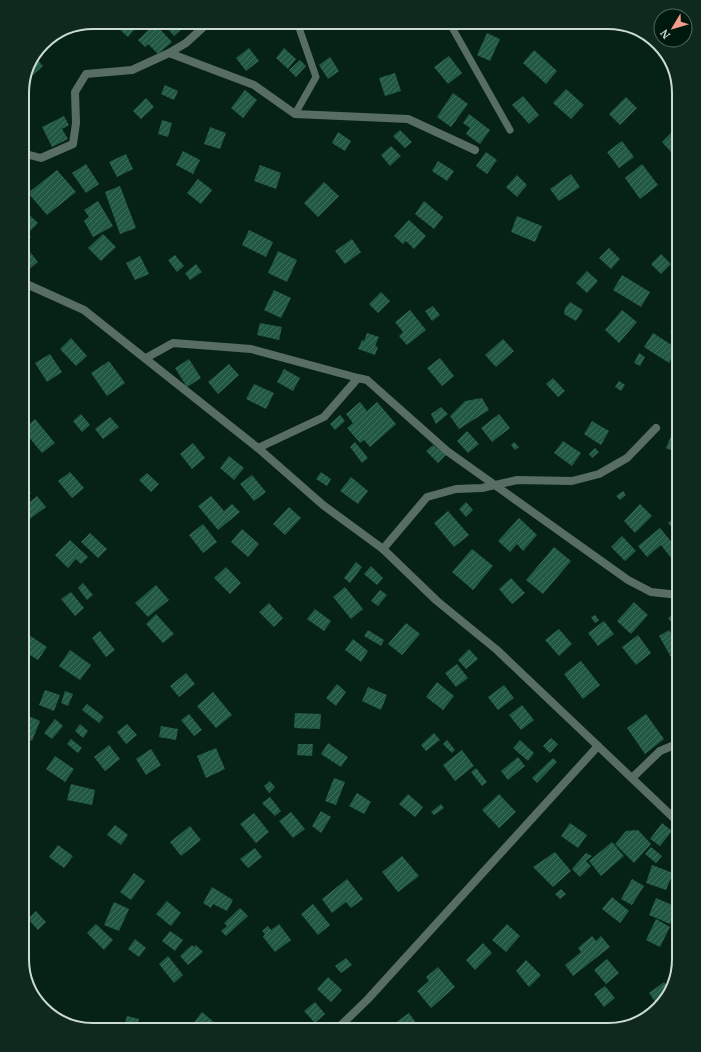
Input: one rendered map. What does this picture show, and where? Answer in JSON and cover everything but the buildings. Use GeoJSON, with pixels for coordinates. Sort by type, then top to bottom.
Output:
{"type":"FeatureCollection","features":[{"type":"Feature","properties":{"kind":"street"},"geometry":{"type":"LineString","coordinates":[[29,155],[41,158],[73,144],[76,123],[75,92],[86,74],[132,70],[186,43],[201,29]]}},
{"type":"Feature","properties":{"kind":"street"},"geometry":{"type":"LineString","coordinates":[[169,52],[254,85],[295,114],[408,118],[475,150]]}},
{"type":"Feature","properties":{"kind":"street"},"geometry":{"type":"LineString","coordinates":[[29,285],[84,310],[258,448],[323,505],[383,549],[437,601],[497,650],[672,816]]}},
{"type":"Feature","properties":{"kind":"street"},"geometry":{"type":"LineString","coordinates":[[146,358],[173,343],[251,349],[367,380],[446,451],[628,580],[651,592],[672,594]]}},
{"type":"Feature","properties":{"kind":"street"},"geometry":{"type":"LineString","coordinates":[[258,448],[324,417],[358,378]]}},
{"type":"Feature","properties":{"kind":"street"},"geometry":{"type":"LineString","coordinates":[[383,549],[427,498],[456,489],[482,488],[517,480],[572,482],[599,474],[627,458],[656,428]]}},
{"type":"Feature","properties":{"kind":"street"},"geometry":{"type":"LineString","coordinates":[[343,1023],[368,999],[598,746]]}},
{"type":"Feature","properties":{"kind":"street"},"geometry":{"type":"LineString","coordinates":[[632,778],[660,751],[672,746]]}},
{"type":"Feature","properties":{"kind":"lane"},"geometry":{"type":"LineString","coordinates":[[295,114],[316,77],[299,29]]}},
{"type":"Feature","properties":{"kind":"lane"},"geometry":{"type":"LineString","coordinates":[[454,29],[510,130]]}}]}
